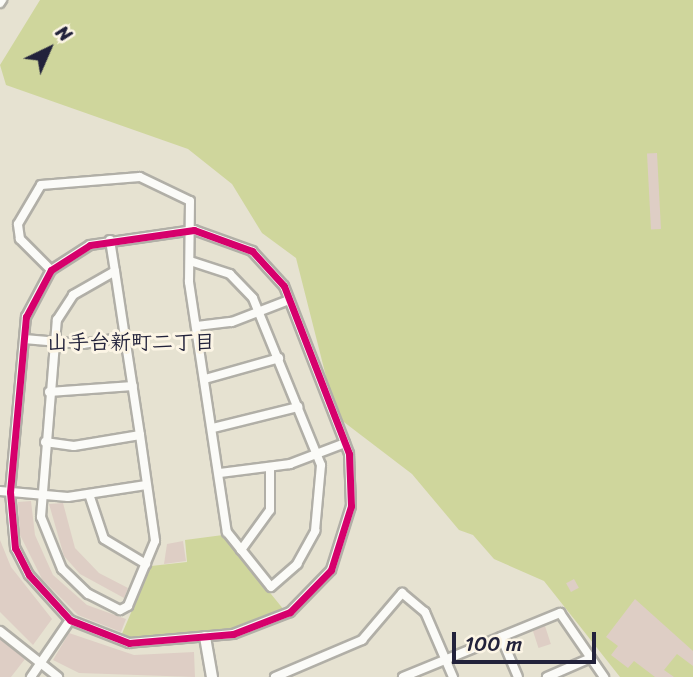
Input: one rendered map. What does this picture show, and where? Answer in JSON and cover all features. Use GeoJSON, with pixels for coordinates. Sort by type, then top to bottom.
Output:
{"type":"FeatureCollection","features":[{"type":"Feature","properties":{"kind":"street"},"geometry":{"type":"LineString","coordinates":[[51,270],[20,239],[18,224],[41,185],[140,177],[190,201],[194,230],[190,261],[197,326],[227,533],[271,587],[297,564],[319,512],[323,479],[317,454],[260,311],[230,274],[190,261]]}},
{"type":"Feature","properties":{"kind":"street"},"geometry":{"type":"LineString","coordinates":[[194,230],[252,251],[276,273],[289,300],[345,443],[351,506],[345,539],[325,578],[275,621],[205,637],[129,643],[71,620],[29,575],[15,548],[5,492],[31,303],[51,270],[110,240],[194,230]]}},
{"type":"Feature","properties":{"kind":"street"},"geometry":{"type":"LineString","coordinates":[[110,240],[115,271],[125,337],[133,386],[155,541],[128,606],[120,610],[88,594],[52,555],[41,494],[53,342],[73,295],[115,271]]}},
{"type":"Feature","properties":{"kind":"street"},"geometry":{"type":"LineString","coordinates":[[197,326],[260,311],[289,300]]}},
{"type":"Feature","properties":{"kind":"street"},"geometry":{"type":"LineString","coordinates":[[24,339],[53,342],[125,337]]}},
{"type":"Feature","properties":{"kind":"street"},"geometry":{"type":"LineString","coordinates":[[205,379],[279,358]]}},
{"type":"Feature","properties":{"kind":"street"},"geometry":{"type":"LineString","coordinates":[[49,392],[133,386]]}},
{"type":"Feature","properties":{"kind":"street"},"geometry":{"type":"LineString","coordinates":[[213,428],[298,407]]}},
{"type":"Feature","properties":{"kind":"street"},"geometry":{"type":"LineString","coordinates":[[45,442],[74,446],[140,435]]}},
{"type":"Feature","properties":{"kind":"street"},"geometry":{"type":"LineString","coordinates":[[220,473],[270,467],[345,443]]}},
{"type":"Feature","properties":{"kind":"street"},"geometry":{"type":"LineString","coordinates":[[241,550],[270,510],[270,467]]}},
{"type":"Feature","properties":{"kind":"street"},"geometry":{"type":"LineString","coordinates":[[5,492],[89,494],[146,485]]}},
{"type":"Feature","properties":{"kind":"street"},"geometry":{"type":"LineString","coordinates":[[89,494],[104,539],[146,564]]}},
{"type":"Feature","properties":{"kind":"street"},"geometry":{"type":"LineString","coordinates":[[275,677],[362,640],[402,593],[425,612],[453,677]]}},
{"type":"Feature","properties":{"kind":"street"},"geometry":{"type":"LineString","coordinates":[[403,677],[560,613],[604,677]]}},
{"type":"Feature","properties":{"kind":"street"},"geometry":{"type":"LineString","coordinates":[[31,677],[71,620]]}},
{"type":"Feature","properties":{"kind":"street"},"geometry":{"type":"LineString","coordinates":[[0,631],[38,666],[58,677]]}},
{"type":"Feature","properties":{"kind":"street"},"geometry":{"type":"LineString","coordinates":[[205,637],[212,677]]}},
{"type":"Feature","properties":{"kind":"street"},"geometry":{"type":"LineString","coordinates":[[501,637],[517,677]]}},
{"type":"Feature","properties":{"kind":"street"},"geometry":{"type":"LineString","coordinates":[[547,677],[592,659]]}},
{"type":"Feature","properties":{"kind":"green space"},"geometry":{"type":"Polygon","coordinates":[[[40,0],[693,0],[693,677],[620,677],[544,581],[494,559],[473,535],[459,530],[412,474],[336,416],[296,258],[262,233],[232,184],[188,149],[6,85],[0,65],[40,0]]]}},
{"type":"Feature","properties":{"kind":"green space"},"geometry":{"type":"Polygon","coordinates":[[[223,535],[284,610],[232,630],[144,640],[121,636],[151,566],[187,562],[185,540],[223,535]]]}},
{"type":"Feature","properties":{"kind":"building"},"geometry":{"type":"Polygon","coordinates":[[[657,153],[661,229],[651,229],[647,154],[657,153]]]}},
{"type":"Feature","properties":{"kind":"building"},"geometry":{"type":"Polygon","coordinates":[[[31,501],[35,535],[53,575],[87,605],[126,619],[121,632],[78,615],[42,579],[20,535],[18,502],[31,501]]]}},
{"type":"Feature","properties":{"kind":"building"},"geometry":{"type":"Polygon","coordinates":[[[63,503],[75,548],[99,573],[128,588],[124,598],[80,574],[64,556],[49,504],[63,503]]]}},
{"type":"Feature","properties":{"kind":"building"},"geometry":{"type":"Polygon","coordinates":[[[0,540],[11,567],[52,619],[33,645],[0,612],[0,540]]]}},
{"type":"Feature","properties":{"kind":"building"},"geometry":{"type":"Polygon","coordinates":[[[183,541],[186,561],[164,564],[167,544],[183,541]]]}},
{"type":"Feature","properties":{"kind":"building"},"geometry":{"type":"Polygon","coordinates":[[[574,579],[579,588],[571,592],[566,583],[574,579]]]}},
{"type":"Feature","properties":{"kind":"building"},"geometry":{"type":"Polygon","coordinates":[[[635,599],[693,651],[693,666],[677,654],[664,670],[674,677],[655,677],[634,661],[628,668],[611,655],[618,646],[606,637],[635,599]]]}},
{"type":"Feature","properties":{"kind":"building"},"geometry":{"type":"Polygon","coordinates":[[[545,626],[551,644],[539,648],[533,630],[545,626]]]}},
{"type":"Feature","properties":{"kind":"building"},"geometry":{"type":"Polygon","coordinates":[[[69,633],[134,655],[194,652],[195,677],[79,673],[53,660],[69,633]]]}},
{"type":"Feature","properties":{"kind":"building"},"geometry":{"type":"Polygon","coordinates":[[[0,639],[25,659],[11,677],[0,677],[0,639]]]}},
{"type":"Feature","properties":{"kind":"cycle path"},"geometry":{"type":"LineString","coordinates":[[194,230],[252,251],[284,286],[349,454],[351,506],[331,570],[290,612],[233,634],[129,643],[70,620],[29,575],[15,548],[10,492],[26,317],[51,270],[90,245],[194,230]]}},
{"type":"Feature","properties":{"kind":"district","name":"山手台新町二丁目"},"geometry":{"type":"Point","coordinates":[131,342]}}]}
